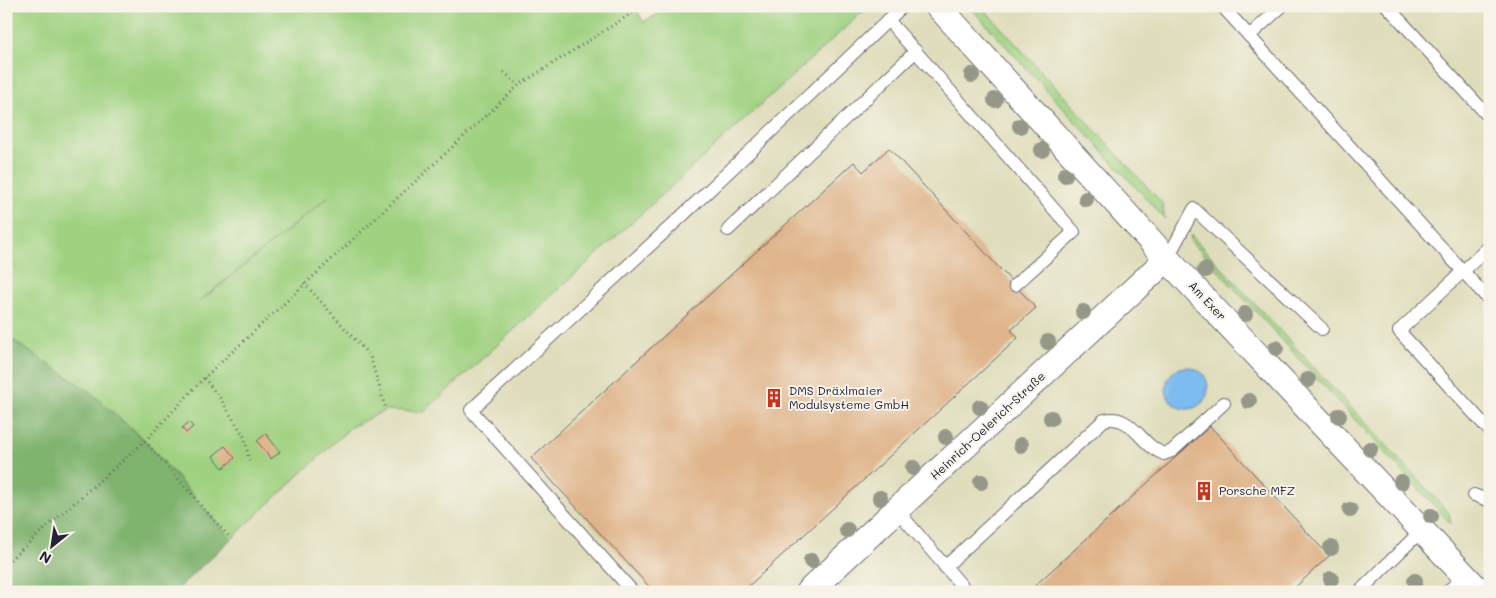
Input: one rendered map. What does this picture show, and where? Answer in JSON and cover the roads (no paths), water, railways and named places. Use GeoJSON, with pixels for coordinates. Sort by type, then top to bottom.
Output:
{"type":"FeatureCollection","features":[{"type":"Feature","properties":{"kind":"street","name":"Am Exer"},"geometry":{"type":"LineString","coordinates":[[938,6],[1167,259],[1473,584]]}},
{"type":"Feature","properties":{"kind":"street","name":"Heinrich-Oelerich-Straße"},"geometry":{"type":"LineString","coordinates":[[808,592],[1167,259]]}},
{"type":"Feature","properties":{"kind":"lane"},"geometry":{"type":"LineString","coordinates":[[633,592],[471,410],[683,215],[903,6]]}},
{"type":"Feature","properties":{"kind":"lane"},"geometry":{"type":"LineString","coordinates":[[1222,6],[1490,301]]}},
{"type":"Feature","properties":{"kind":"lane"},"geometry":{"type":"LineString","coordinates":[[1250,36],[1282,6]]}},
{"type":"Feature","properties":{"kind":"lane"},"geometry":{"type":"LineString","coordinates":[[1387,6],[1490,118]]}},
{"type":"Feature","properties":{"kind":"lane"},"geometry":{"type":"LineString","coordinates":[[888,20],[1074,232],[1015,285]]}},
{"type":"Feature","properties":{"kind":"lane"},"geometry":{"type":"LineString","coordinates":[[728,230],[916,52]]}},
{"type":"Feature","properties":{"kind":"lane"},"geometry":{"type":"LineString","coordinates":[[1167,259],[1194,209],[1322,329]]}},
{"type":"Feature","properties":{"kind":"lane"},"geometry":{"type":"LineString","coordinates":[[1490,246],[1399,331],[1490,431]]}},
{"type":"Feature","properties":{"kind":"lane"},"geometry":{"type":"LineString","coordinates":[[945,567],[1104,420],[1114,417],[1126,422],[1148,445],[1164,454],[1172,451],[1224,402]]}},
{"type":"Feature","properties":{"kind":"lane"},"geometry":{"type":"LineString","coordinates":[[1474,495],[1490,501]]}},
{"type":"Feature","properties":{"kind":"lane"},"geometry":{"type":"LineString","coordinates":[[897,510],[967,592]]}},
{"type":"Feature","properties":{"kind":"lane"},"geometry":{"type":"LineString","coordinates":[[1359,592],[1422,530]]}},
{"type":"Feature","properties":{"kind":"lane"},"geometry":{"type":"LineString","coordinates":[[1447,592],[1473,584]]}},
{"type":"Feature","properties":{"kind":"water"},"geometry":{"type":"Polygon","coordinates":[[[1187,367],[1202,373],[1208,388],[1202,403],[1187,409],[1172,403],[1166,388],[1172,373],[1187,367]]]}},
{"type":"Feature","properties":{"kind":"place","name":"DMS Dräxlmaier Modulsysteme GmbH"},"geometry":{"type":"Point","coordinates":[774,398]}},
{"type":"Feature","properties":{"kind":"place","name":"Porsche MFZ"},"geometry":{"type":"Point","coordinates":[1204,491]}}]}
